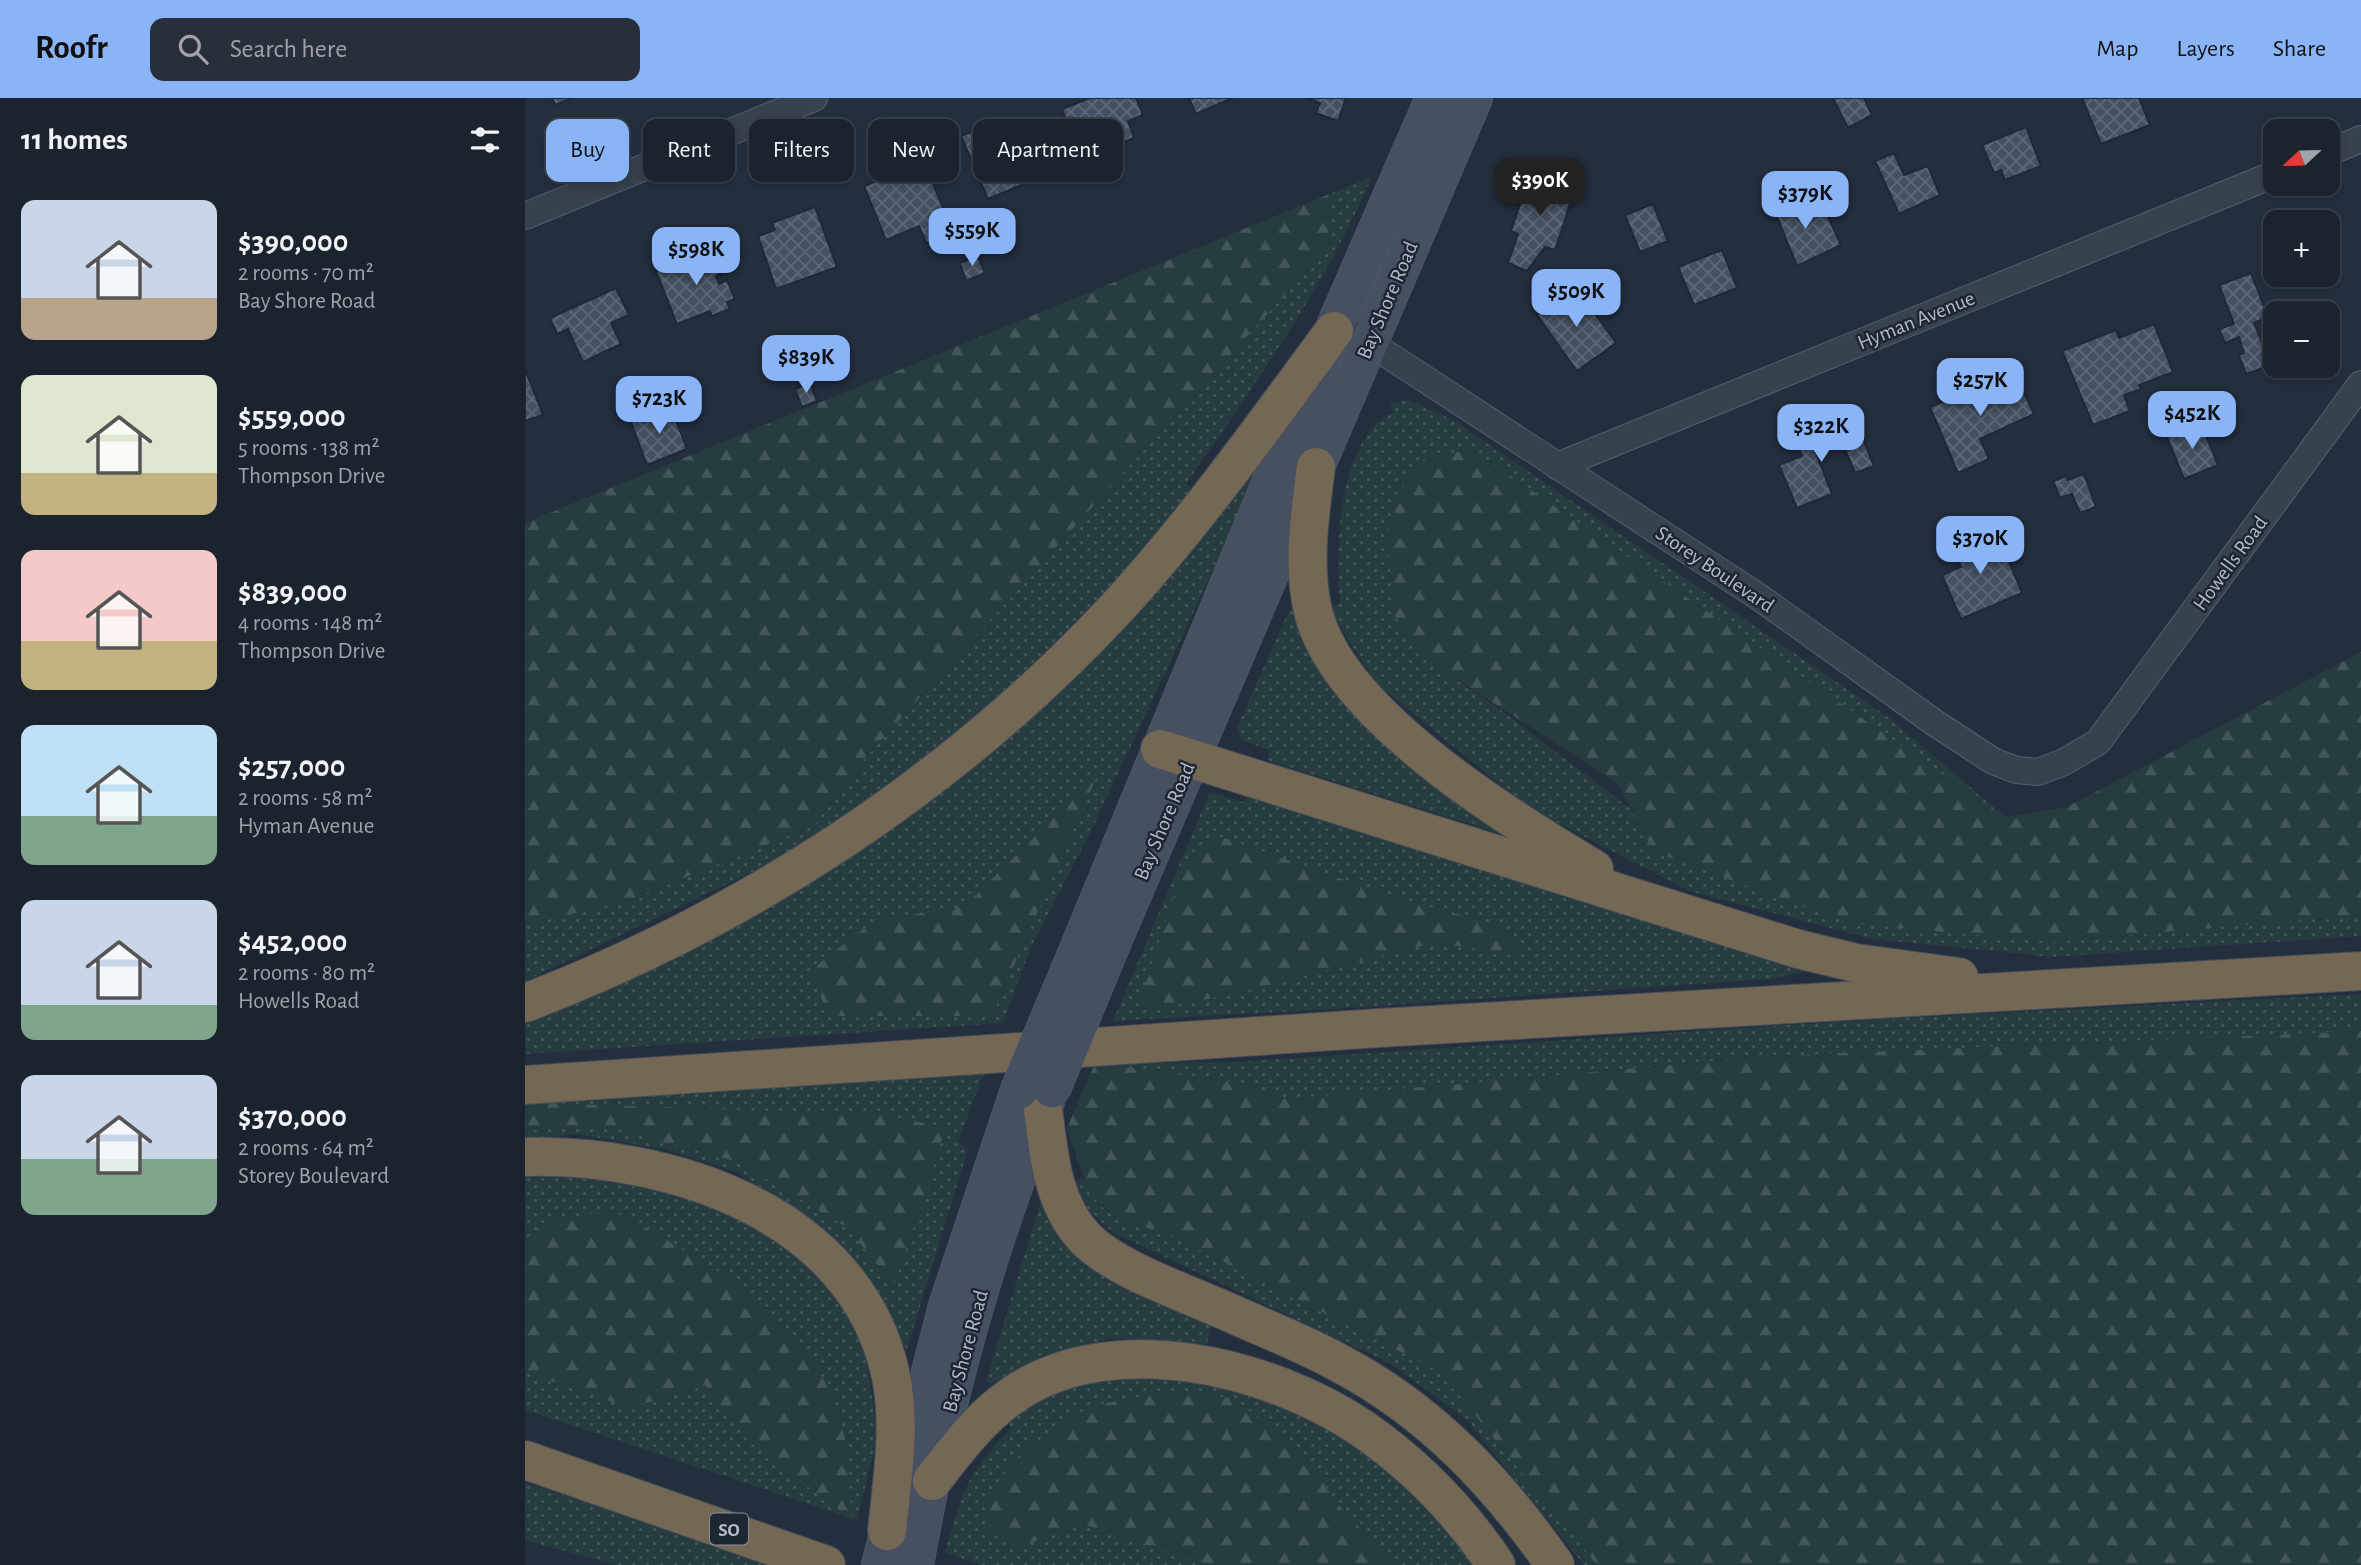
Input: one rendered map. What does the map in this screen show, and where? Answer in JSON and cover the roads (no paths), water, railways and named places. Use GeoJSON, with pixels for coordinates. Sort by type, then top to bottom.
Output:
{"type":"FeatureCollection","features":[{"type":"Feature","properties":{"kind":"highway"},"geometry":{"type":"LineString","coordinates":[[525,1003],[667,941],[794,871],[899,800],[993,726],[1082,643],[1151,569],[1347,332]]}},
{"type":"Feature","properties":{"kind":"highway"},"geometry":{"type":"LineString","coordinates":[[1316,467],[1309,539],[1311,601],[1321,633],[1340,667],[1387,720],[1475,794],[1531,831],[1654,903]]}},
{"type":"Feature","properties":{"kind":"highway"},"geometry":{"type":"LineString","coordinates":[[1175,754],[1828,957],[2051,990]]}},
{"type":"Feature","properties":{"kind":"highway"},"geometry":{"type":"LineString","coordinates":[[525,1085],[1392,1027],[2361,971]]}},
{"type":"Feature","properties":{"kind":"highway"},"geometry":{"type":"LineString","coordinates":[[1038,1096],[1056,1189],[1073,1223],[1086,1239],[1119,1262],[1340,1363],[1395,1395],[1443,1432],[1481,1471],[1555,1565]]}},
{"type":"Feature","properties":{"kind":"highway"},"geometry":{"type":"LineString","coordinates":[[525,1157],[607,1160],[694,1181],[768,1215],[790,1228],[828,1258],[865,1305],[881,1338],[891,1375],[900,1552]]}},
{"type":"Feature","properties":{"kind":"highway"},"geometry":{"type":"LineString","coordinates":[[932,1481],[988,1415],[1034,1383],[1090,1363],[1129,1358],[1173,1361],[1268,1384],[1301,1396],[1360,1427],[1435,1489],[1472,1531],[1496,1565]]}},
{"type":"Feature","properties":{"kind":"highway"},"geometry":{"type":"LineString","coordinates":[[525,1436],[631,1495]]}},
{"type":"Feature","properties":{"kind":"highway","name":"SO"},"geometry":{"type":"LineString","coordinates":[[525,1460],[826,1565]]}},
{"type":"Feature","properties":{"kind":"main road","name":"Bay Shore Road"},"geometry":{"type":"LineString","coordinates":[[900,1552],[947,1306],[1038,1096],[1098,941],[1347,332],[1434,98]]}},
{"type":"Feature","properties":{"kind":"main road","name":"Bay Shore Road"},"geometry":{"type":"LineString","coordinates":[[1175,754],[1316,467],[1347,332],[1474,98]]}},
{"type":"Feature","properties":{"kind":"main road","name":"Bay Shore Road"},"geometry":{"type":"LineString","coordinates":[[900,1552],[932,1481],[976,1308],[1038,1096]]}},
{"type":"Feature","properties":{"kind":"street"},"geometry":{"type":"LineString","coordinates":[[525,216],[814,98]]}},
{"type":"Feature","properties":{"kind":"street"},"geometry":{"type":"LineString","coordinates":[[2340,148],[2361,139]]}},
{"type":"Feature","properties":{"kind":"street","name":"Hyman Avenue"},"geometry":{"type":"LineString","coordinates":[[1557,466],[2263,179]]}},
{"type":"Feature","properties":{"kind":"street","name":"Storey Boulevard"},"geometry":{"type":"LineString","coordinates":[[1347,332],[1759,597],[1934,723],[1993,761],[2016,770],[2038,772],[2064,762],[2098,742]]}},
{"type":"Feature","properties":{"kind":"street","name":"Howells Road"},"geometry":{"type":"LineString","coordinates":[[2098,742],[2361,384]]}}]}
